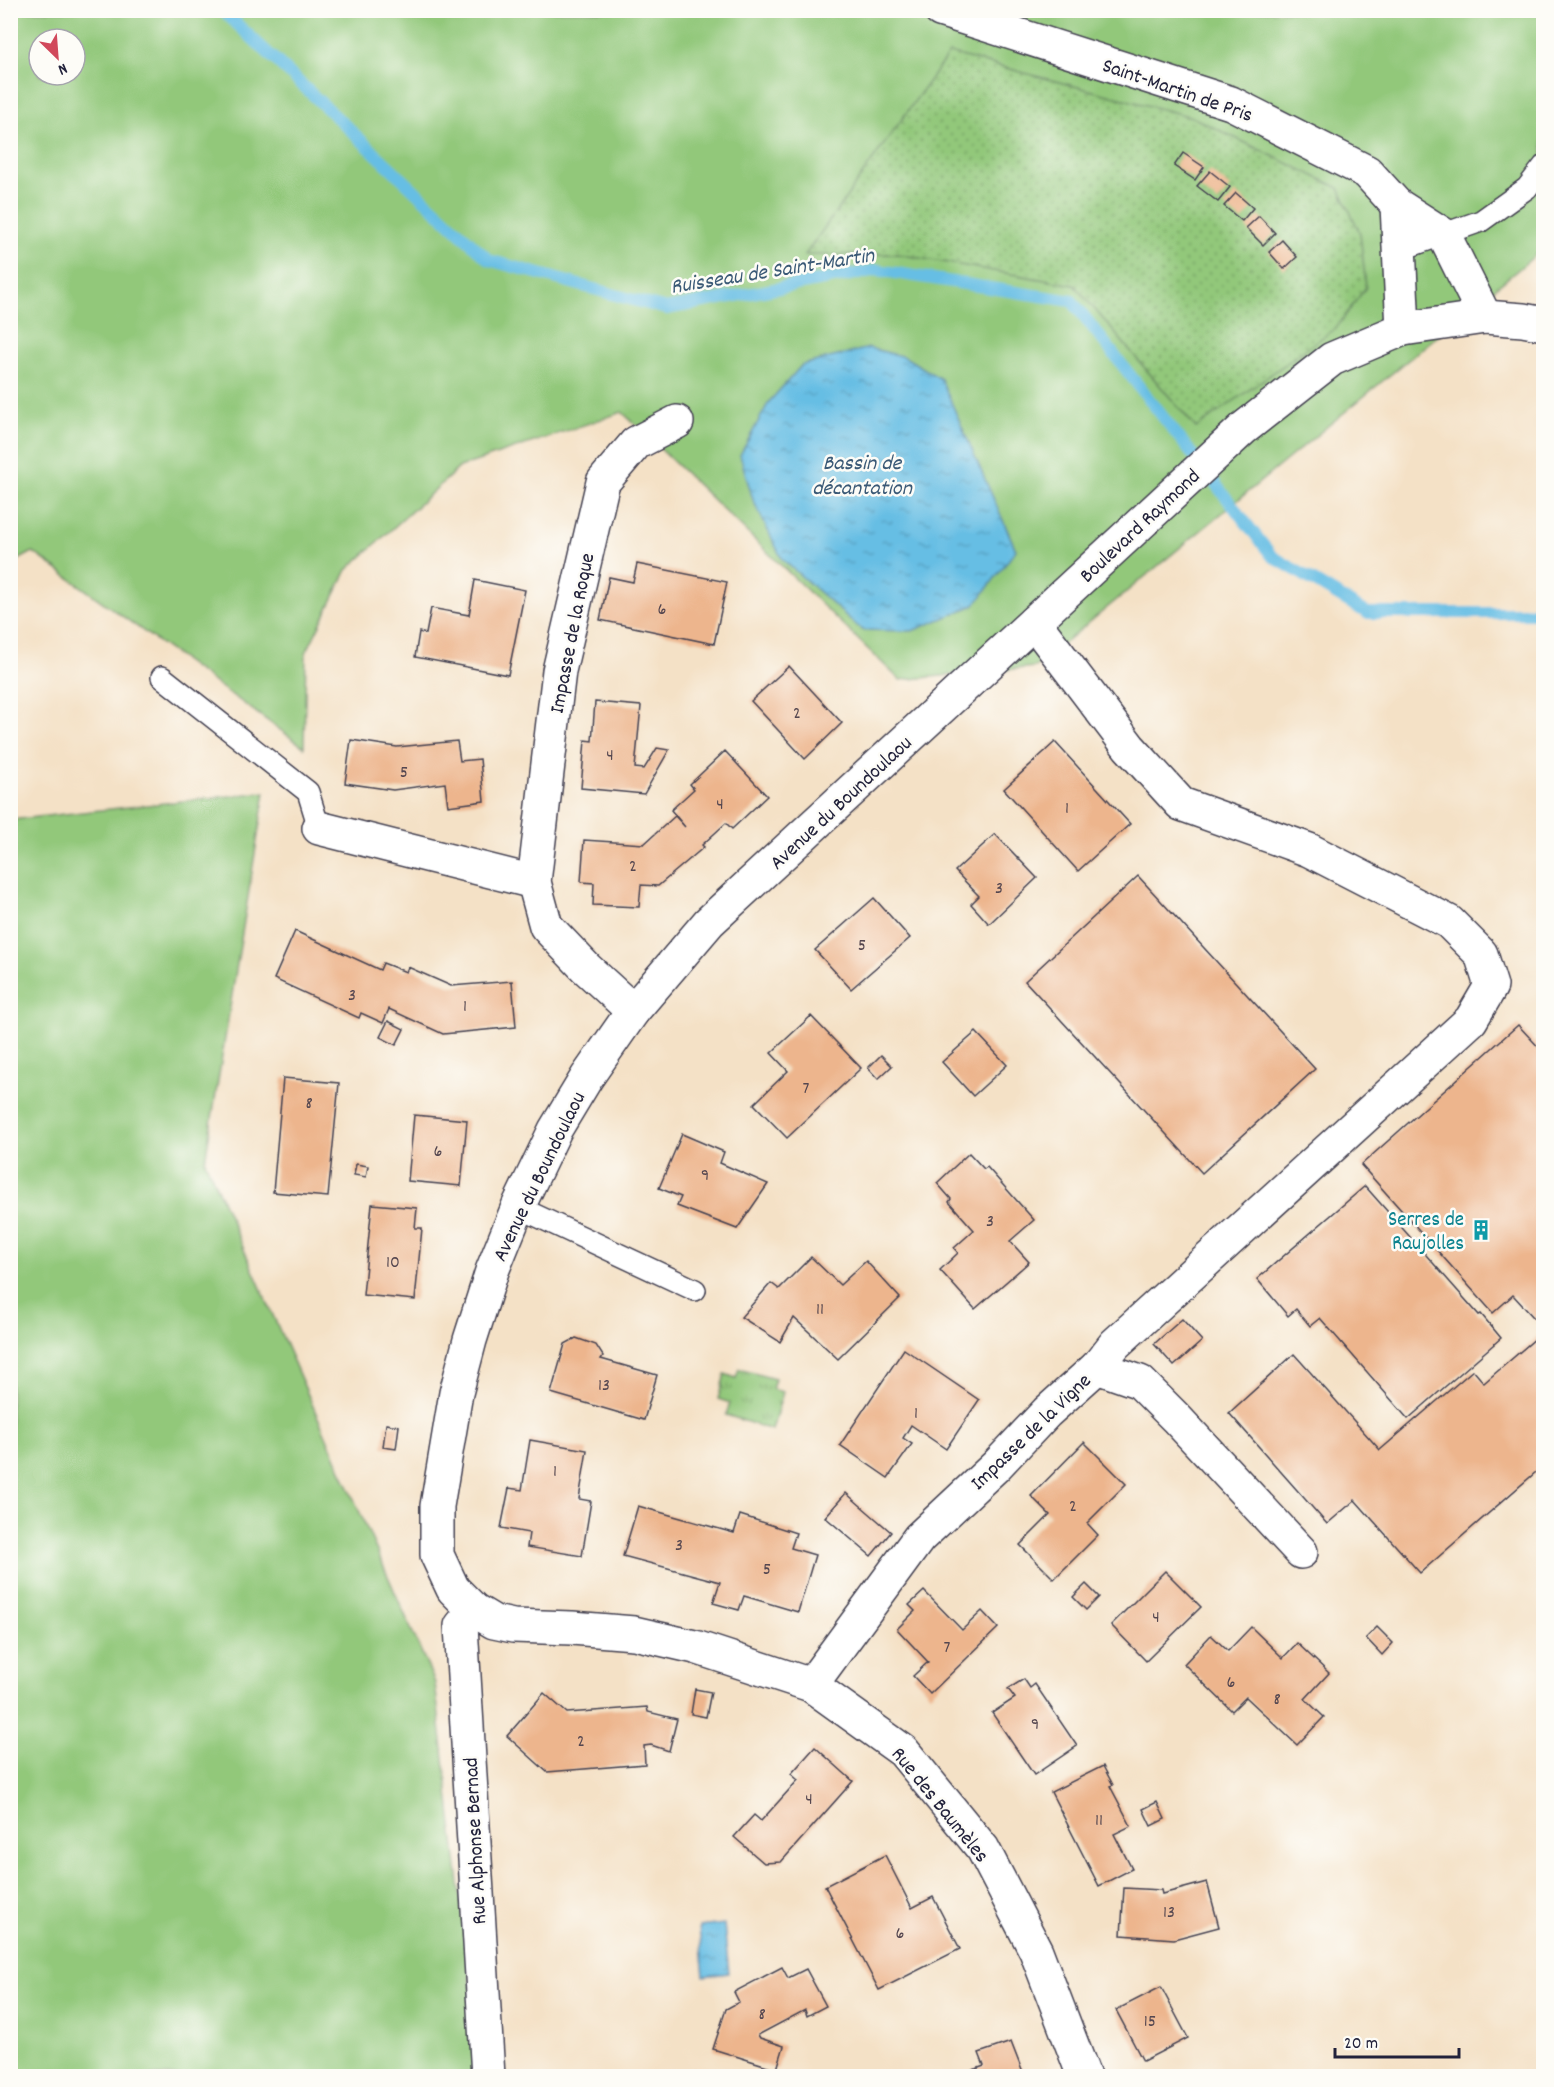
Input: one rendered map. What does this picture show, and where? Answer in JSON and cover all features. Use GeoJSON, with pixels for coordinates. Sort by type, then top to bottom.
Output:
{"type":"FeatureCollection","features":[{"type":"Feature","properties":{"kind":"street","name":"Saint-Martin de Pris"},"geometry":{"type":"LineString","coordinates":[[940,10],[1231,103],[1366,172],[1397,206],[1444,235]]}},
{"type":"Feature","properties":{"kind":"street"},"geometry":{"type":"LineString","coordinates":[[1397,206],[1403,329]]}},
{"type":"Feature","properties":{"kind":"street"},"geometry":{"type":"LineString","coordinates":[[1444,235],[1485,317]]}},
{"type":"Feature","properties":{"kind":"street","name":"Boulevard Raymond"},"geometry":{"type":"LineString","coordinates":[[1034,622],[1244,428],[1332,359],[1403,329],[1485,317],[1544,324]]}},
{"type":"Feature","properties":{"kind":"street","name":"Impasse de la Roque"},"geometry":{"type":"LineString","coordinates":[[633,1011],[586,969],[546,926],[534,882],[559,671],[603,482],[636,443],[677,422]]}},
{"type":"Feature","properties":{"kind":"street"},"geometry":{"type":"LineString","coordinates":[[1034,622],[1129,747],[1181,804],[1309,850],[1449,922],[1482,954],[1491,986],[1471,1020],[1115,1344],[1097,1367]]}},
{"type":"Feature","properties":{"kind":"street","name":"Avenue du Boundoulaou"},"geometry":{"type":"LineString","coordinates":[[474,1610],[453,1589],[437,1555],[437,1506],[456,1393],[492,1271],[518,1207],[560,1122],[587,1077],[633,1011],[709,922],[1034,622]]}},
{"type":"Feature","properties":{"kind":"street"},"geometry":{"type":"LineString","coordinates":[[319,828],[534,882]]}},
{"type":"Feature","properties":{"kind":"street","name":"Impasse de la Vigne"},"geometry":{"type":"LineString","coordinates":[[811,1684],[919,1538],[996,1466],[1047,1412],[1097,1367],[1140,1382],[1301,1552]]}},
{"type":"Feature","properties":{"kind":"street","name":"Rue des Baumèles"},"geometry":{"type":"LineString","coordinates":[[474,1610],[494,1622],[513,1626],[634,1633],[685,1644],[811,1684],[903,1751],[983,1849],[1036,1951],[1084,2076]]}},
{"type":"Feature","properties":{"kind":"street","name":"Rue Alphonse Bernad"},"geometry":{"type":"LineString","coordinates":[[474,1610],[461,1626],[488,2076]]}},
{"type":"Feature","properties":{"kind":"lane"},"geometry":{"type":"LineString","coordinates":[[1399,250],[1481,221],[1527,188],[1544,166]]}},
{"type":"Feature","properties":{"kind":"lane"},"geometry":{"type":"LineString","coordinates":[[162,677],[308,792],[319,828]]}},
{"type":"Feature","properties":{"kind":"lane"},"geometry":{"type":"LineString","coordinates":[[518,1207],[695,1290]]}},
{"type":"Feature","properties":{"kind":"green space"},"geometry":{"type":"Polygon","coordinates":[[[11,11],[1543,11],[1543,249],[1035,667],[900,680],[622,412],[460,467],[347,570],[306,653],[304,747],[33,552],[11,564],[11,11]]]}},
{"type":"Feature","properties":{"kind":"green space"},"geometry":{"type":"Polygon","coordinates":[[[949,53],[1192,117],[1339,188],[1360,233],[1366,287],[1337,327],[1196,428],[1074,285],[897,254],[805,255],[949,53]]]}},
{"type":"Feature","properties":{"kind":"green space"},"geometry":{"type":"Polygon","coordinates":[[[265,792],[205,1161],[435,1683],[482,2076],[11,2076],[10,820],[265,792]]]}},
{"type":"Feature","properties":{"kind":"green space"},"geometry":{"type":"Polygon","coordinates":[[[739,1369],[775,1379],[772,1389],[783,1392],[772,1430],[726,1415],[730,1403],[718,1399],[725,1374],[736,1378],[739,1369]]]}},
{"type":"Feature","properties":{"kind":"water","name":"Bassin de décantation"},"geometry":{"type":"Polygon","coordinates":[[[869,348],[905,357],[941,379],[1016,550],[975,605],[912,631],[862,630],[782,559],[753,500],[740,455],[769,402],[802,365],[869,348]]]}},
{"type":"Feature","properties":{"kind":"water"},"geometry":{"type":"Polygon","coordinates":[[[724,1924],[729,1973],[704,1976],[699,1927],[724,1924]]]}},
{"type":"Feature","properties":{"kind":"building"},"geometry":{"type":"Polygon","coordinates":[[[1183,153],[1204,167],[1195,180],[1174,166],[1183,153]]]}},
{"type":"Feature","properties":{"kind":"building"},"geometry":{"type":"Polygon","coordinates":[[[1210,171],[1230,187],[1218,202],[1197,186],[1210,171]]]}},
{"type":"Feature","properties":{"kind":"building"},"geometry":{"type":"Polygon","coordinates":[[[1236,193],[1253,208],[1242,221],[1224,206],[1236,193]]]}},
{"type":"Feature","properties":{"kind":"building"},"geometry":{"type":"Polygon","coordinates":[[[1259,216],[1275,233],[1263,245],[1246,228],[1259,216]]]}},
{"type":"Feature","properties":{"kind":"building"},"geometry":{"type":"Polygon","coordinates":[[[1282,240],[1297,257],[1284,269],[1269,252],[1282,240]]]}},
{"type":"Feature","properties":{"kind":"building"},"geometry":{"type":"Polygon","coordinates":[[[637,564],[727,582],[714,644],[600,620],[609,577],[633,582],[637,564]]]}},
{"type":"Feature","properties":{"kind":"building"},"geometry":{"type":"Polygon","coordinates":[[[475,580],[525,590],[508,675],[415,657],[419,632],[426,634],[431,608],[469,615],[475,580]]]}},
{"type":"Feature","properties":{"kind":"building"},"geometry":{"type":"Polygon","coordinates":[[[789,666],[842,723],[805,759],[751,701],[789,666]]]}},
{"type":"Feature","properties":{"kind":"building"},"geometry":{"type":"Polygon","coordinates":[[[595,702],[641,706],[635,768],[644,769],[657,748],[669,750],[644,794],[581,788],[585,740],[592,741],[595,702]]]}},
{"type":"Feature","properties":{"kind":"building"},"geometry":{"type":"Polygon","coordinates":[[[351,740],[397,747],[457,741],[460,761],[480,759],[484,801],[448,806],[445,783],[393,790],[345,783],[351,740]]]}},
{"type":"Feature","properties":{"kind":"building"},"geometry":{"type":"Polygon","coordinates":[[[1055,742],[1130,824],[1078,871],[1004,789],[1055,742]]]}},
{"type":"Feature","properties":{"kind":"building"},"geometry":{"type":"Polygon","coordinates":[[[725,751],[767,796],[732,829],[726,823],[702,845],[704,847],[658,886],[641,885],[639,907],[593,905],[594,883],[581,882],[584,840],[644,844],[675,816],[685,827],[671,810],[694,789],[690,784],[725,751]]]}},
{"type":"Feature","properties":{"kind":"building"},"geometry":{"type":"Polygon","coordinates":[[[995,834],[1037,878],[989,924],[971,904],[979,896],[955,871],[995,834]]]}},
{"type":"Feature","properties":{"kind":"building"},"geometry":{"type":"Polygon","coordinates":[[[1138,876],[1315,1069],[1202,1173],[1025,981],[1138,876]]]}},
{"type":"Feature","properties":{"kind":"building"},"geometry":{"type":"Polygon","coordinates":[[[874,898],[910,938],[851,989],[815,950],[874,898]]]}},
{"type":"Feature","properties":{"kind":"building"},"geometry":{"type":"Polygon","coordinates":[[[295,931],[380,970],[383,963],[406,972],[408,967],[451,986],[512,981],[516,1027],[443,1034],[389,1009],[383,1023],[361,1013],[359,1018],[274,979],[295,931]]]}},
{"type":"Feature","properties":{"kind":"building"},"geometry":{"type":"Polygon","coordinates":[[[811,1016],[861,1068],[787,1138],[754,1104],[788,1071],[771,1053],[811,1016]]]}},
{"type":"Feature","properties":{"kind":"building"},"geometry":{"type":"Polygon","coordinates":[[[388,1021],[404,1029],[396,1045],[380,1037],[388,1021]]]}},
{"type":"Feature","properties":{"kind":"building","name":"Serres de Raujolles"},"geometry":{"type":"Polygon","coordinates":[[[1518,1025],[1544,1053],[1544,1329],[1513,1295],[1493,1313],[1361,1165],[1518,1025]]]}},
{"type":"Feature","properties":{"kind":"building"},"geometry":{"type":"Polygon","coordinates":[[[976,1032],[1007,1065],[973,1096],[942,1062],[976,1032]]]}},
{"type":"Feature","properties":{"kind":"building"},"geometry":{"type":"Polygon","coordinates":[[[881,1055],[892,1066],[878,1079],[868,1068],[881,1055]]]}},
{"type":"Feature","properties":{"kind":"building"},"geometry":{"type":"Polygon","coordinates":[[[283,1078],[339,1083],[328,1197],[273,1192],[283,1078]]]}},
{"type":"Feature","properties":{"kind":"building"},"geometry":{"type":"Polygon","coordinates":[[[414,1115],[467,1120],[461,1186],[408,1181],[414,1115]]]}},
{"type":"Feature","properties":{"kind":"building"},"geometry":{"type":"Polygon","coordinates":[[[682,1134],[724,1152],[720,1163],[768,1184],[737,1229],[677,1206],[681,1197],[659,1188],[682,1134]]]}},
{"type":"Feature","properties":{"kind":"building"},"geometry":{"type":"Polygon","coordinates":[[[969,1153],[984,1169],[987,1167],[1034,1220],[1010,1241],[1029,1262],[975,1309],[940,1270],[958,1253],[954,1248],[974,1230],[949,1202],[951,1199],[937,1183],[969,1153]]]}},
{"type":"Feature","properties":{"kind":"building"},"geometry":{"type":"Polygon","coordinates":[[[356,1164],[368,1166],[366,1177],[354,1175],[356,1164]]]}},
{"type":"Feature","properties":{"kind":"building"},"geometry":{"type":"Polygon","coordinates":[[[1365,1186],[1501,1338],[1408,1419],[1320,1318],[1310,1326],[1296,1309],[1288,1316],[1257,1279],[1365,1186]]]}},
{"type":"Feature","properties":{"kind":"building"},"geometry":{"type":"Polygon","coordinates":[[[372,1204],[417,1208],[415,1228],[422,1228],[415,1300],[363,1295],[372,1204]]]}},
{"type":"Feature","properties":{"kind":"building"},"geometry":{"type":"Polygon","coordinates":[[[811,1257],[840,1285],[866,1261],[900,1298],[838,1359],[794,1318],[780,1342],[741,1317],[771,1283],[779,1289],[811,1257]]]}},
{"type":"Feature","properties":{"kind":"building"},"geometry":{"type":"Polygon","coordinates":[[[1182,1319],[1202,1341],[1174,1366],[1154,1344],[1182,1319]]]}},
{"type":"Feature","properties":{"kind":"building"},"geometry":{"type":"Polygon","coordinates":[[[1544,1331],[1544,1465],[1420,1573],[1355,1500],[1327,1524],[1229,1413],[1294,1354],[1380,1450],[1473,1370],[1484,1383],[1544,1331]]]}},
{"type":"Feature","properties":{"kind":"building"},"geometry":{"type":"Polygon","coordinates":[[[576,1338],[596,1345],[603,1356],[601,1359],[657,1375],[644,1420],[551,1393],[565,1344],[576,1338]]]}},
{"type":"Feature","properties":{"kind":"building"},"geometry":{"type":"Polygon","coordinates":[[[904,1349],[979,1400],[946,1449],[911,1425],[903,1438],[912,1444],[888,1478],[840,1445],[904,1349]]]}},
{"type":"Feature","properties":{"kind":"building"},"geometry":{"type":"Polygon","coordinates":[[[386,1424],[399,1426],[396,1449],[383,1447],[386,1424]]]}},
{"type":"Feature","properties":{"kind":"building"},"geometry":{"type":"Polygon","coordinates":[[[530,1440],[587,1450],[579,1499],[591,1501],[582,1556],[527,1547],[529,1533],[501,1528],[509,1488],[522,1490],[530,1440]]]}},
{"type":"Feature","properties":{"kind":"building"},"geometry":{"type":"Polygon","coordinates":[[[1084,1442],[1126,1484],[1087,1523],[1098,1535],[1054,1579],[1020,1545],[1050,1515],[1031,1496],[1084,1442]]]}},
{"type":"Feature","properties":{"kind":"building"},"geometry":{"type":"Polygon","coordinates":[[[846,1493],[891,1532],[871,1556],[825,1517],[846,1493]]]}},
{"type":"Feature","properties":{"kind":"building"},"geometry":{"type":"Polygon","coordinates":[[[638,1506],[734,1533],[740,1515],[796,1533],[791,1548],[815,1555],[798,1612],[744,1596],[739,1610],[713,1603],[720,1582],[623,1556],[638,1506]]]}},
{"type":"Feature","properties":{"kind":"building"},"geometry":{"type":"Polygon","coordinates":[[[1165,1571],[1201,1607],[1146,1661],[1111,1625],[1165,1571]]]}},
{"type":"Feature","properties":{"kind":"building"},"geometry":{"type":"Polygon","coordinates":[[[1086,1584],[1099,1597],[1086,1610],[1073,1597],[1086,1584]]]}},
{"type":"Feature","properties":{"kind":"building"},"geometry":{"type":"Polygon","coordinates":[[[924,1591],[962,1630],[982,1611],[998,1628],[930,1694],[913,1676],[928,1662],[897,1629],[915,1611],[909,1605],[924,1591]]]}},
{"type":"Feature","properties":{"kind":"building"},"geometry":{"type":"Polygon","coordinates":[[[1251,1627],[1283,1658],[1297,1643],[1329,1673],[1305,1699],[1324,1717],[1297,1745],[1246,1697],[1232,1711],[1184,1664],[1211,1635],[1228,1651],[1251,1627]]]}},
{"type":"Feature","properties":{"kind":"building"},"geometry":{"type":"Polygon","coordinates":[[[1377,1627],[1393,1643],[1382,1655],[1366,1638],[1377,1627]]]}},
{"type":"Feature","properties":{"kind":"building"},"geometry":{"type":"Polygon","coordinates":[[[1024,1679],[1030,1688],[1035,1684],[1077,1746],[1034,1775],[992,1713],[1015,1698],[1008,1689],[1024,1679]]]}},
{"type":"Feature","properties":{"kind":"building"},"geometry":{"type":"Polygon","coordinates":[[[695,1689],[711,1692],[706,1717],[691,1714],[695,1689]]]}},
{"type":"Feature","properties":{"kind":"building"},"geometry":{"type":"Polygon","coordinates":[[[544,1693],[567,1713],[647,1707],[648,1712],[677,1719],[669,1751],[651,1745],[644,1746],[645,1764],[547,1772],[507,1736],[544,1693]]]}},
{"type":"Feature","properties":{"kind":"building"},"geometry":{"type":"Polygon","coordinates":[[[815,1747],[853,1781],[781,1862],[764,1863],[734,1837],[754,1815],[761,1821],[798,1780],[791,1774],[815,1747]]]}},
{"type":"Feature","properties":{"kind":"building"},"geometry":{"type":"Polygon","coordinates":[[[1103,1766],[1113,1785],[1110,1786],[1131,1826],[1114,1834],[1132,1869],[1099,1886],[1051,1792],[1103,1766]]]}},
{"type":"Feature","properties":{"kind":"building"},"geometry":{"type":"Polygon","coordinates":[[[1157,1802],[1165,1819],[1151,1826],[1143,1809],[1157,1802]]]}},
{"type":"Feature","properties":{"kind":"building"},"geometry":{"type":"Polygon","coordinates":[[[885,1855],[912,1908],[933,1897],[960,1949],[879,1990],[825,1886],[885,1855]]]}},
{"type":"Feature","properties":{"kind":"building"},"geometry":{"type":"Polygon","coordinates":[[[1207,1882],[1219,1927],[1174,1939],[1121,1935],[1124,1888],[1161,1890],[1162,1894],[1207,1882]]]}},
{"type":"Feature","properties":{"kind":"building"},"geometry":{"type":"Polygon","coordinates":[[[782,1967],[788,1978],[806,1969],[826,2006],[807,2016],[805,2010],[758,2035],[760,2038],[784,2046],[777,2069],[713,2049],[726,2009],[739,2002],[734,1992],[782,1967]]]}},
{"type":"Feature","properties":{"kind":"building"},"geometry":{"type":"Polygon","coordinates":[[[1161,1987],[1188,2038],[1143,2061],[1116,2010],[1161,1987]]]}},
{"type":"Feature","properties":{"kind":"building"},"geometry":{"type":"Polygon","coordinates":[[[1011,2042],[1023,2073],[1014,2076],[957,2076],[984,2066],[979,2053],[1011,2042]]]}},
{"type":"Feature","properties":{"kind":"waterway","name":"Ruisseau de Saint-Martin"},"geometry":{"type":"LineString","coordinates":[[222,10],[489,260],[666,309],[877,270],[1072,301],[1272,556],[1367,613],[1544,613]]}},
{"type":"Feature","properties":{"kind":"place","name":"Serres de Raujolles"},"geometry":{"type":"Point","coordinates":[1481,1230]}}]}
